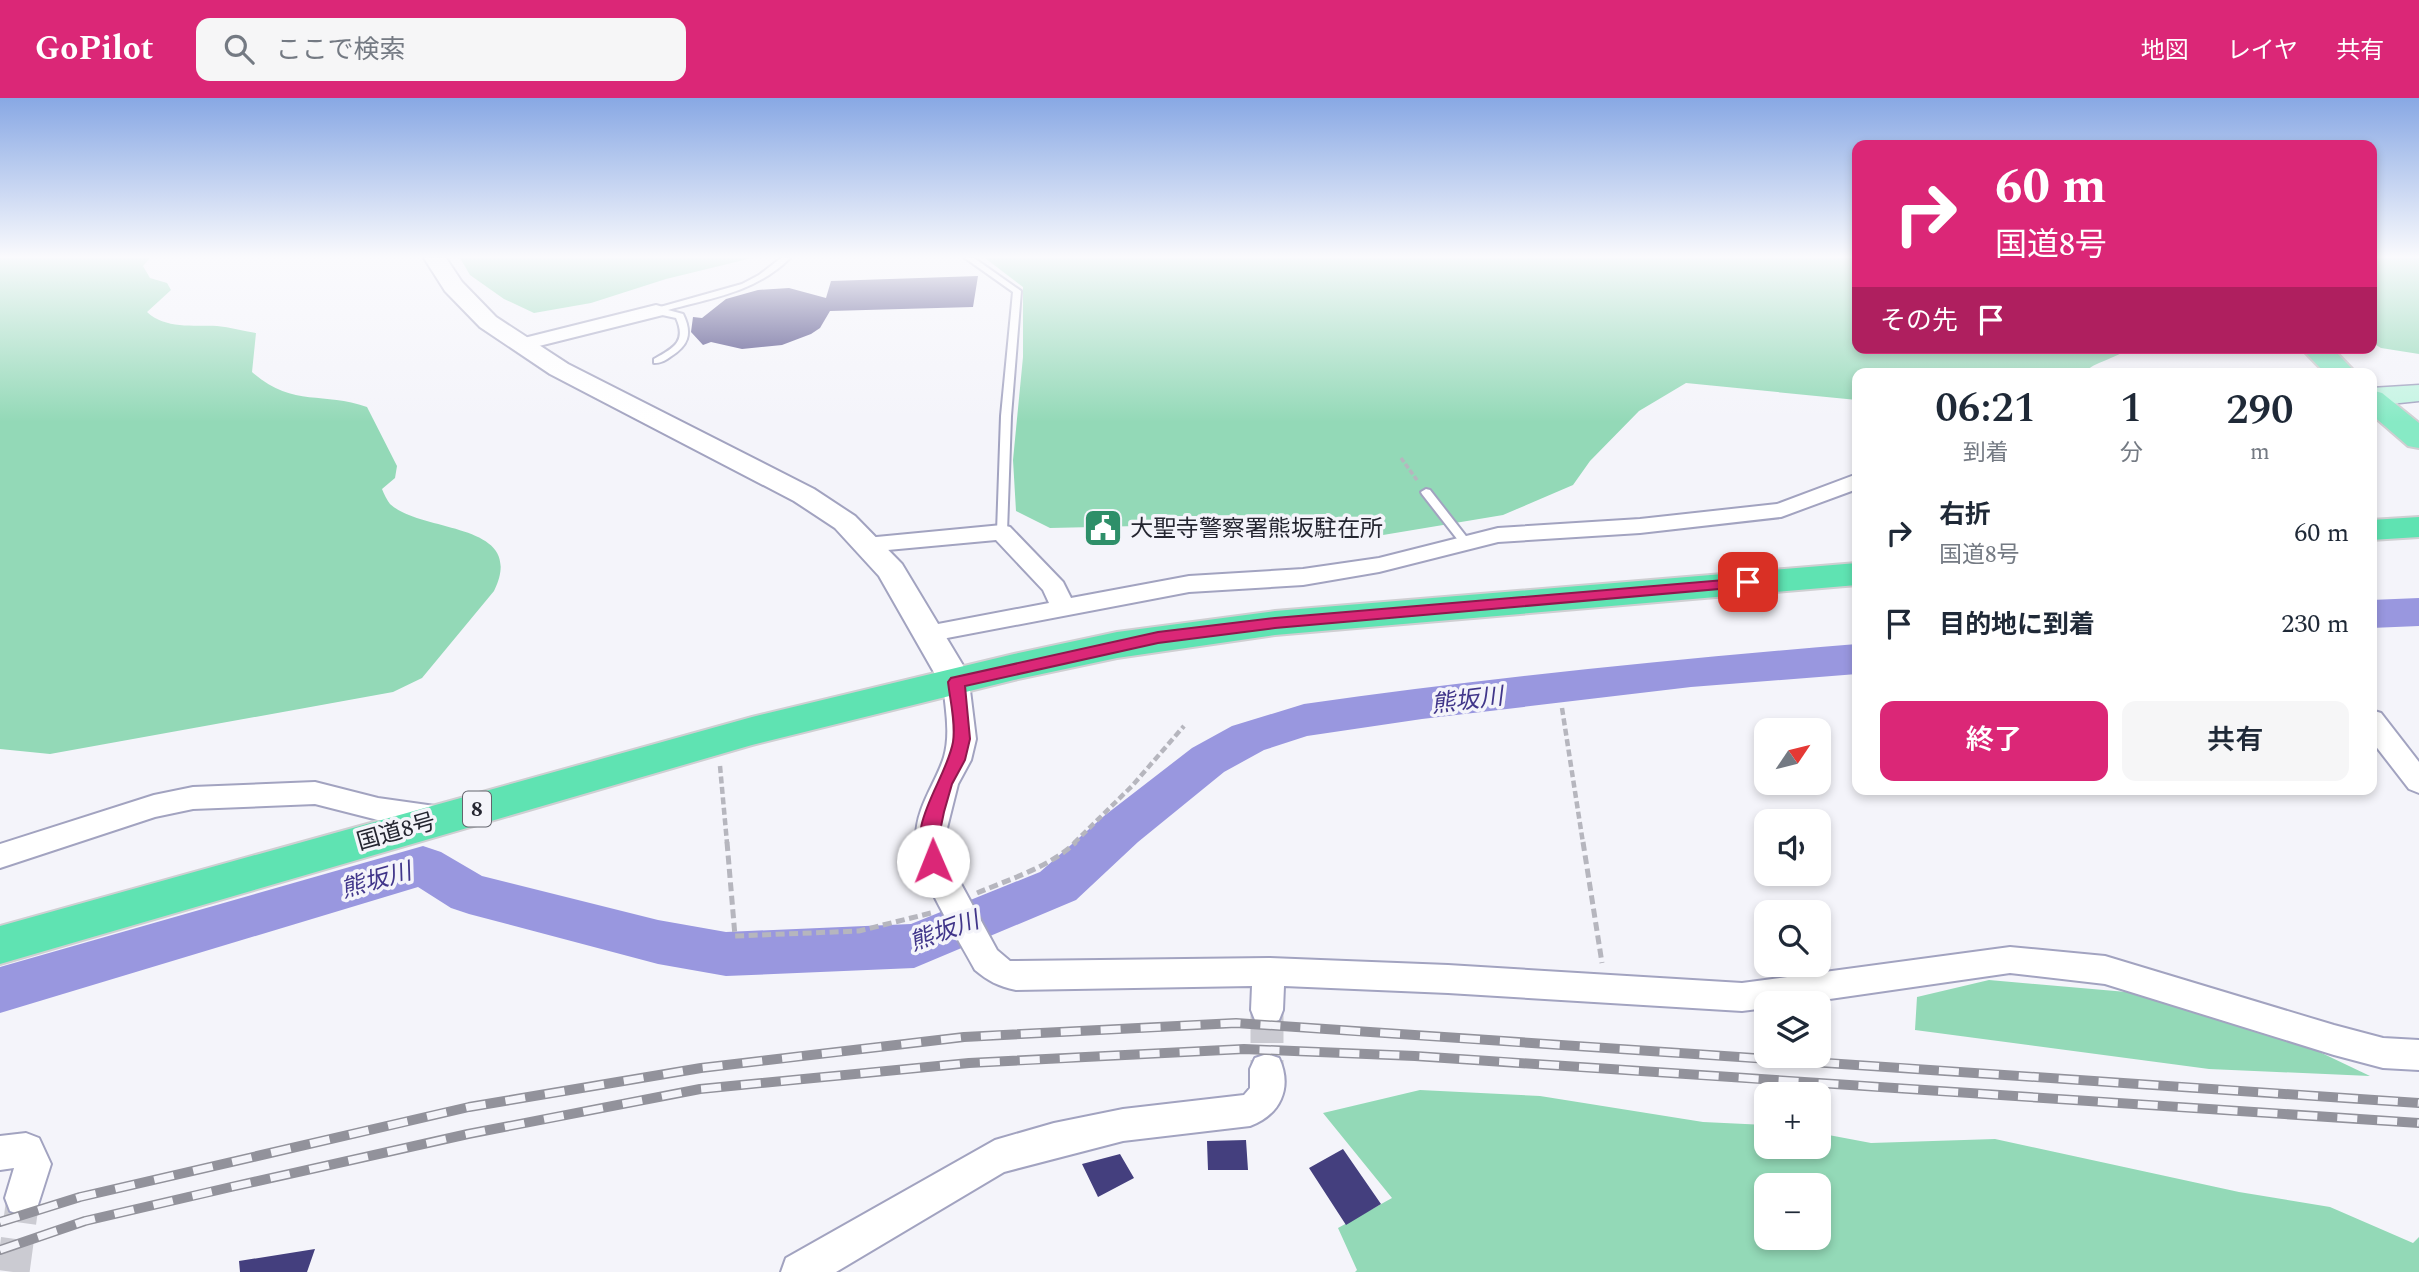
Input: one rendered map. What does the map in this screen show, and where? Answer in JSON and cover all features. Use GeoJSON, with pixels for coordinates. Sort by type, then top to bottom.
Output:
{"type":"FeatureCollection","features":[{"type":"Feature","properties":{"kind":"highway"},"geometry":{"type":"LineString","coordinates":[[2377,530],[2419,527]]}},
{"type":"Feature","properties":{"kind":"highway"},"geometry":{"type":"LineString","coordinates":[[2377,554],[2419,552]]}},
{"type":"Feature","properties":{"kind":"highway","name":"国道8号"},"geometry":{"type":"LineString","coordinates":[[0,945],[752,731],[956,682],[1158,638],[1262,624],[1530,599],[1852,574]]}},
{"type":"Feature","properties":{"kind":"highway","name":"国道8号"},"geometry":{"type":"LineString","coordinates":[[956,682],[1007,685],[1138,659],[1310,630],[1432,621],[1560,607],[1852,585]]}},
{"type":"Feature","properties":{"kind":"main road"},"geometry":{"type":"LineString","coordinates":[[2321,354],[2337,368]]}},
{"type":"Feature","properties":{"kind":"main road"},"geometry":{"type":"LineString","coordinates":[[2377,397],[2419,393]]}},
{"type":"Feature","properties":{"kind":"main road"},"geometry":{"type":"LineString","coordinates":[[2377,403],[2419,439]]}},
{"type":"Feature","properties":{"kind":"street"},"geometry":{"type":"LineString","coordinates":[[479,313],[488,322],[559,369],[804,495],[845,522],[891,571],[956,682],[962,739],[957,760],[944,784],[935,812],[930,836],[933,861],[986,960],[1001,973],[1016,976],[1269,972],[1742,997],[2010,960],[2105,970],[2334,1040],[2384,1053],[2419,1055]]}},
{"type":"Feature","properties":{"kind":"street"},"geometry":{"type":"LineString","coordinates":[[523,344],[649,313]]}},
{"type":"Feature","properties":{"kind":"street"},"geometry":{"type":"LineString","coordinates":[[926,634],[1189,584],[1303,577],[1379,565],[1498,535],[1640,526],[1781,510],[1852,483]]}},
{"type":"Feature","properties":{"kind":"street"},"geometry":{"type":"LineString","coordinates":[[866,545],[1002,532],[1054,587],[1065,608]]}},
{"type":"Feature","properties":{"kind":"street"},"geometry":{"type":"LineString","coordinates":[[2377,728],[2419,782]]}},
{"type":"Feature","properties":{"kind":"street"},"geometry":{"type":"LineString","coordinates":[[0,856],[154,806],[193,798],[315,793],[378,809],[443,818]]}},
{"type":"Feature","properties":{"kind":"street"},"geometry":{"type":"LineString","coordinates":[[1268,1010],[1269,972]]}},
{"type":"Feature","properties":{"kind":"street"},"geometry":{"type":"LineString","coordinates":[[800,1272],[995,1157],[1054,1140],[1123,1125],[1250,1110],[1259,1105],[1270,1087],[1267,1069]]}},
{"type":"Feature","properties":{"kind":"street"},"geometry":{"type":"LineString","coordinates":[[0,1153],[26,1150],[33,1164],[23,1198]]}},
{"type":"Feature","properties":{"kind":"lane"},"geometry":{"type":"LineString","coordinates":[[657,361],[680,347],[685,336],[685,326],[680,316],[665,313]]}},
{"type":"Feature","properties":{"kind":"lane"},"geometry":{"type":"LineString","coordinates":[[1002,532],[1006,416],[1015,313]]}},
{"type":"Feature","properties":{"kind":"lane"},"geometry":{"type":"LineString","coordinates":[[1426,492],[1465,542]]}},
{"type":"Feature","properties":{"kind":"path"},"geometry":{"type":"LineString","coordinates":[[1401,458],[1426,492]]}},
{"type":"Feature","properties":{"kind":"path"},"geometry":{"type":"LineString","coordinates":[[1562,708],[1606,988]]}},
{"type":"Feature","properties":{"kind":"green space"},"geometry":{"type":"Polygon","coordinates":[[[0,313],[148,313],[171,324],[222,327],[256,333],[252,372],[267,383],[295,395],[351,402],[367,407],[397,466],[395,478],[382,489],[390,504],[405,513],[467,532],[485,541],[497,552],[501,568],[494,591],[422,678],[393,692],[50,754],[0,749],[0,313]]]}},
{"type":"Feature","properties":{"kind":"green space"},"geometry":{"type":"Polygon","coordinates":[[[1023,313],[1852,313],[1852,354],[2120,354],[2091,368],[1852,368],[1852,400],[1686,383],[1639,411],[1590,461],[1573,485],[1503,515],[1371,537],[1276,529],[1234,520],[1182,525],[1050,528],[1016,511],[1013,460],[1023,357],[1023,313]]]}},
{"type":"Feature","properties":{"kind":"green space"},"geometry":{"type":"Polygon","coordinates":[[[2377,313],[2419,313],[2419,354],[2377,346],[2377,313]]]}},
{"type":"Feature","properties":{"kind":"green space"},"geometry":{"type":"Polygon","coordinates":[[[1989,980],[2161,995],[2282,1034],[2370,1076],[2209,1069],[1915,1030],[1917,997],[1989,980]]]}},
{"type":"Feature","properties":{"kind":"green space"},"geometry":{"type":"Polygon","coordinates":[[[1420,1090],[1540,1096],[1703,1122],[1754,1124],[1754,1159],[1831,1159],[1831,1135],[1871,1143],[1995,1139],[2239,1192],[2330,1207],[2413,1243],[2419,1237],[2419,1272],[1355,1272],[1357,1270],[1338,1228],[1392,1198],[1323,1113],[1420,1090]]]}},
{"type":"Feature","properties":{"kind":"building"},"geometry":{"type":"Polygon","coordinates":[[[709,313],[829,313],[820,328],[811,334],[782,345],[742,349],[711,342],[703,345],[691,332],[693,317],[702,318],[709,313]]]}},
{"type":"Feature","properties":{"kind":"building"},"geometry":{"type":"Polygon","coordinates":[[[1246,1140],[1248,1170],[1208,1170],[1207,1141],[1246,1140]]]}},
{"type":"Feature","properties":{"kind":"building"},"geometry":{"type":"Polygon","coordinates":[[[1343,1149],[1381,1204],[1346,1225],[1309,1168],[1343,1149]]]}},
{"type":"Feature","properties":{"kind":"building"},"geometry":{"type":"Polygon","coordinates":[[[1120,1154],[1134,1178],[1098,1197],[1082,1164],[1120,1154]]]}},
{"type":"Feature","properties":{"kind":"building"},"geometry":{"type":"Polygon","coordinates":[[[315,1249],[307,1272],[240,1272],[239,1261],[315,1249]]]}},
{"type":"Feature","properties":{"kind":"waterway","name":"熊坂川"},"geometry":{"type":"LineString","coordinates":[[2377,614],[2419,612]]}},
{"type":"Feature","properties":{"kind":"waterway","name":"熊坂川"},"geometry":{"type":"LineString","coordinates":[[0,990],[423,866],[469,893],[658,942],[726,954],[914,946],[1058,886],[1121,829],[1208,760],[1248,738],[1304,720],[1422,703],[1691,672],[1852,659]]}},
{"type":"Feature","properties":{"kind":"tunnel"},"geometry":{"type":"LineString","coordinates":[[1267,1010],[1267,1069]]}},
{"type":"Feature","properties":{"kind":"tunnel"},"geometry":{"type":"LineString","coordinates":[[13,1272],[23,1198]]}},
{"type":"Feature","properties":{"kind":"railway"},"geometry":{"type":"LineString","coordinates":[[0,1222],[80,1197],[469,1107],[701,1068],[964,1037],[1236,1023],[2419,1103]]}},
{"type":"Feature","properties":{"kind":"railway"},"geometry":{"type":"LineString","coordinates":[[0,1250],[85,1221],[231,1187],[468,1134],[700,1089],[969,1063],[1244,1049],[1415,1056],[2419,1123]]}},
{"type":"Feature","properties":{"kind":"place","name":"大聖寺警察署熊坂駐在所"},"geometry":{"type":"Point","coordinates":[1103,528]}},
{"type":"Feature","properties":{"kind":"route"},"geometry":{"type":"LineString","coordinates":[[933,861],[930,836],[935,812],[944,784],[957,760],[962,739],[956,682],[1117,645],[1275,623],[1748,582]]}}]}
